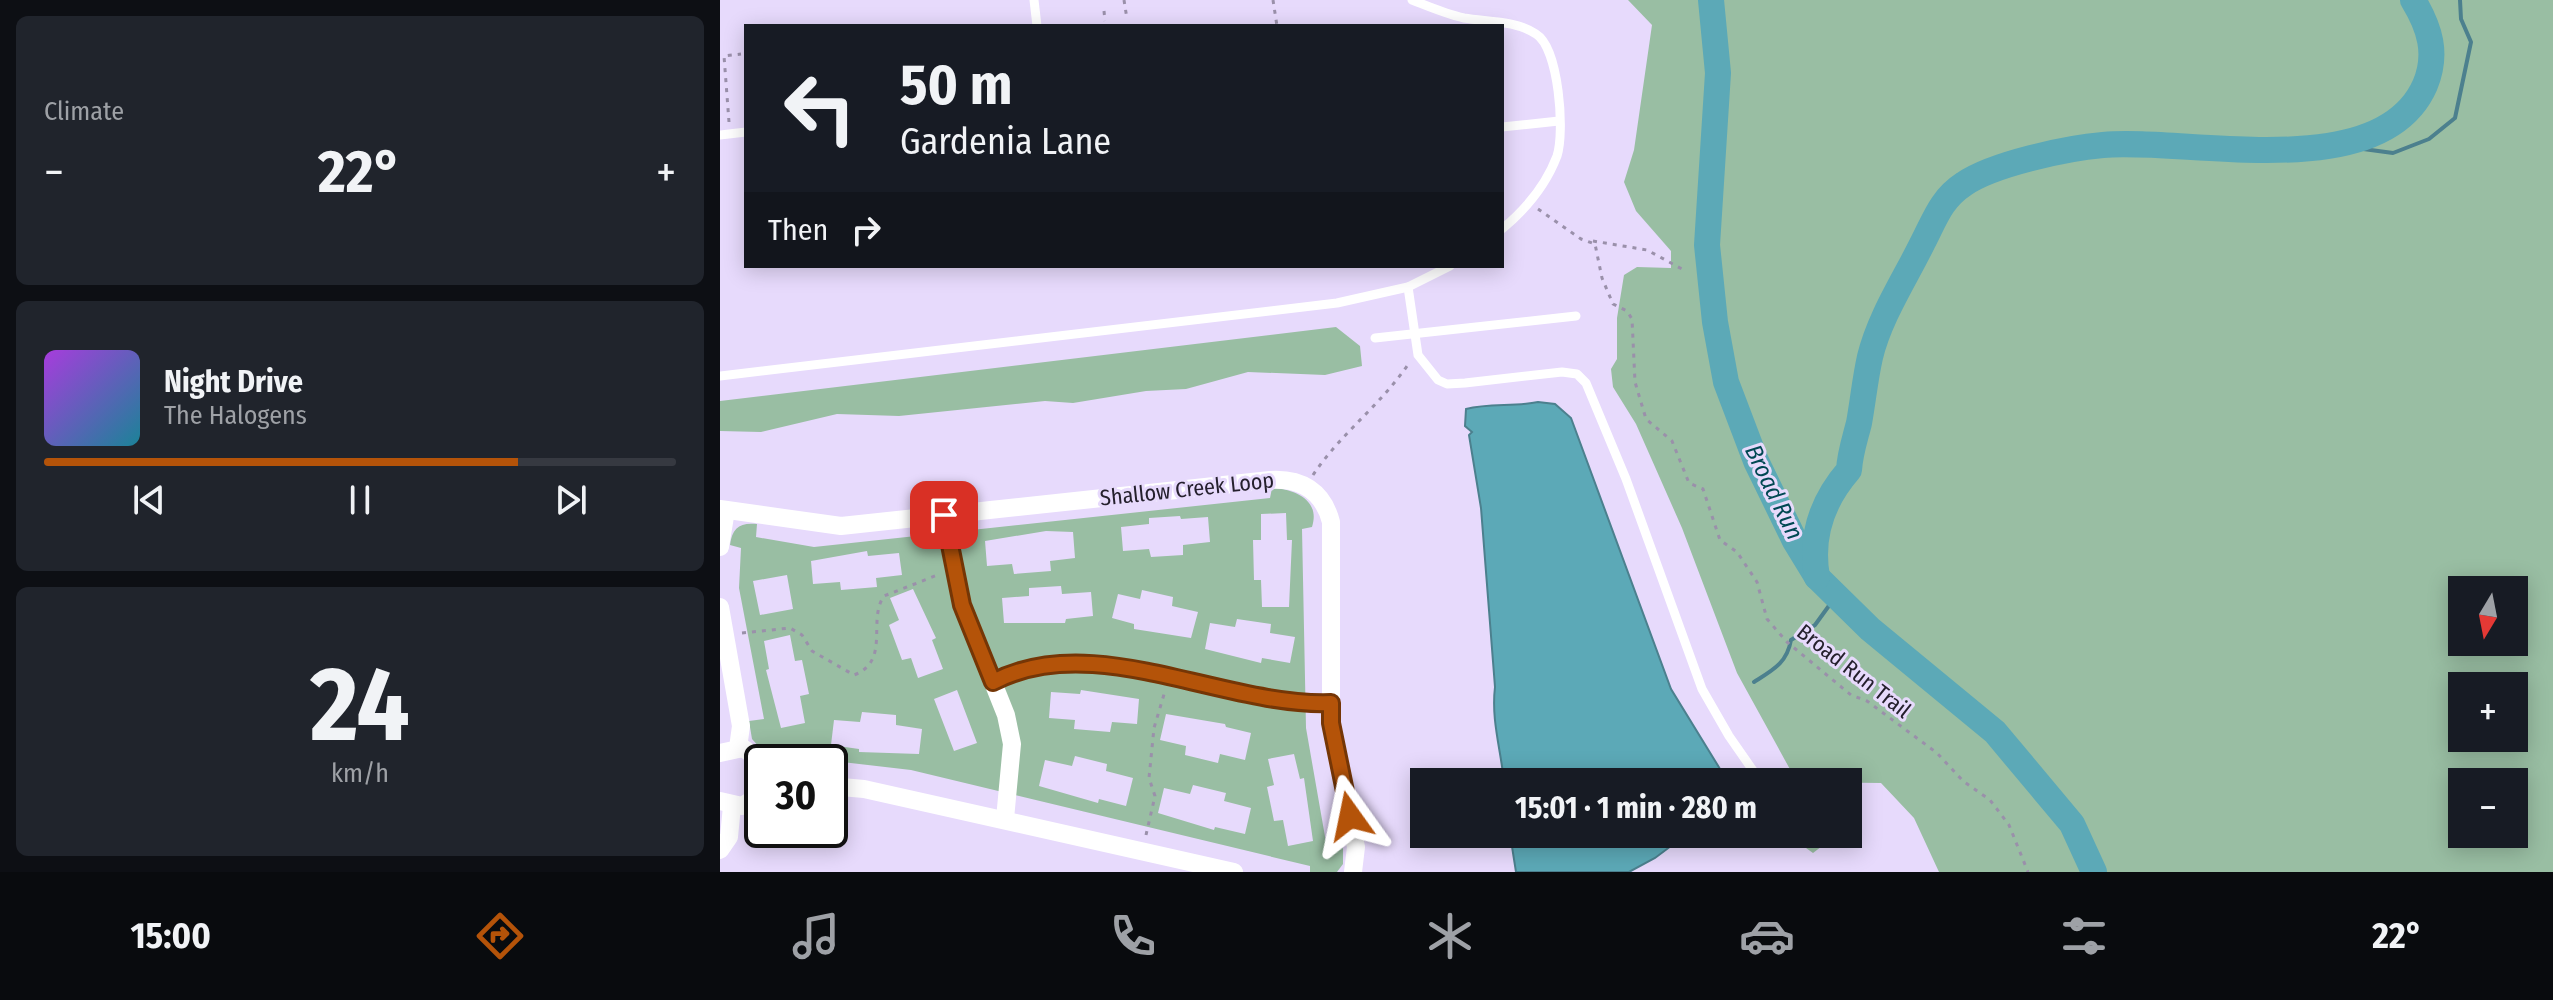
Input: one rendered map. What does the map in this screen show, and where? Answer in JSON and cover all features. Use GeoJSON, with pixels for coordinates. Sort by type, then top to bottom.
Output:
{"type":"FeatureCollection","features":[{"type":"Feature","properties":{"kind":"street","name":"Shallow Creek Loop"},"geometry":{"type":"LineString","coordinates":[[723,510],[841,526],[1270,480],[1287,479],[1306,485],[1319,496],[1331,522],[1331,723],[1356,847],[1353,872]]}},
{"type":"Feature","properties":{"kind":"street"},"geometry":{"type":"LineString","coordinates":[[720,547],[723,510]]}},
{"type":"Feature","properties":{"kind":"street"},"geometry":{"type":"LineString","coordinates":[[944,515],[962,605],[993,682],[1012,744],[1005,819]]}},
{"type":"Feature","properties":{"kind":"street"},"geometry":{"type":"LineString","coordinates":[[720,607],[741,726],[738,748]]}},
{"type":"Feature","properties":{"kind":"street"},"geometry":{"type":"LineString","coordinates":[[993,682],[1029,668],[1089,664],[1172,676],[1233,693],[1304,704],[1331,703]]}},
{"type":"Feature","properties":{"kind":"street"},"geometry":{"type":"LineString","coordinates":[[720,753],[744,749]]}},
{"type":"Feature","properties":{"kind":"street"},"geometry":{"type":"LineString","coordinates":[[848,788],[1005,819],[1234,872]]}},
{"type":"Feature","properties":{"kind":"street"},"geometry":{"type":"LineString","coordinates":[[720,850],[729,837],[726,803]]}},
{"type":"Feature","properties":{"kind":"lane"},"geometry":{"type":"LineString","coordinates":[[1034,0],[1037,24]]}},
{"type":"Feature","properties":{"kind":"lane"},"geometry":{"type":"LineString","coordinates":[[1412,0],[1448,14],[1506,23],[1539,36],[1550,54],[1555,76],[1560,141],[1546,176],[1530,203],[1504,227]]}},
{"type":"Feature","properties":{"kind":"lane"},"geometry":{"type":"LineString","coordinates":[[1504,127],[1559,121]]}},
{"type":"Feature","properties":{"kind":"lane"},"geometry":{"type":"LineString","coordinates":[[720,376],[1337,303],[1408,287],[1446,268]]}},
{"type":"Feature","properties":{"kind":"lane"},"geometry":{"type":"LineString","coordinates":[[1408,287],[1417,349],[1428,371],[1447,384],[1562,372],[1577,374],[1586,383],[1626,479],[1702,689],[1751,768]]}},
{"type":"Feature","properties":{"kind":"lane"},"geometry":{"type":"LineString","coordinates":[[1375,338],[1576,316]]}},
{"type":"Feature","properties":{"kind":"path"},"geometry":{"type":"LineString","coordinates":[[1124,0],[1127,19]]}},
{"type":"Feature","properties":{"kind":"path"},"geometry":{"type":"LineString","coordinates":[[1273,0],[1277,24]]}},
{"type":"Feature","properties":{"kind":"path"},"geometry":{"type":"LineString","coordinates":[[1104,11],[1105,21]]}},
{"type":"Feature","properties":{"kind":"path"},"geometry":{"type":"LineString","coordinates":[[725,134],[724,56],[741,54]]}},
{"type":"Feature","properties":{"kind":"path"},"geometry":{"type":"LineString","coordinates":[[1540,210],[1581,239],[1647,250],[1682,269]]}},
{"type":"Feature","properties":{"kind":"path","name":"Broad Run Trail"},"geometry":{"type":"LineString","coordinates":[[1593,241],[1613,304],[1627,311],[1632,319],[1635,382],[1646,419],[1672,441],[1689,483],[1703,489],[1720,540],[1737,552],[1757,582],[1767,619],[1787,642],[1799,648],[1851,695],[1867,701],[1937,753],[1963,781],[1990,800],[2009,825],[2028,872]]}},
{"type":"Feature","properties":{"kind":"path"},"geometry":{"type":"LineString","coordinates":[[1306,485],[1339,440],[1398,379],[1417,349]]}},
{"type":"Feature","properties":{"kind":"path"},"geometry":{"type":"LineString","coordinates":[[725,635],[790,628],[802,635],[812,651],[854,675],[861,672],[879,646],[879,610],[884,596],[955,568]]}},
{"type":"Feature","properties":{"kind":"path"},"geometry":{"type":"LineString","coordinates":[[1142,851],[1155,796],[1149,778],[1154,728],[1172,676]]}},
{"type":"Feature","properties":{"kind":"shaded area"},"geometry":{"type":"Polygon","coordinates":[[[1628,0],[2553,0],[2553,872],[1939,872],[1914,818],[1881,783],[1862,783],[1862,768],[1789,768],[1737,673],[1682,528],[1636,424],[1613,387],[1611,369],[1617,359],[1617,318],[1624,275],[1637,267],[1671,268],[1671,251],[1636,211],[1624,182],[1634,150],[1652,25],[1628,0]]]}},
{"type":"Feature","properties":{"kind":"shaded area"},"geometry":{"type":"Polygon","coordinates":[[[1336,327],[1360,346],[1362,366],[1325,375],[1248,372],[1186,389],[1146,391],[1073,403],[1045,401],[899,416],[837,414],[761,432],[720,431],[720,401],[1336,327]]]}},
{"type":"Feature","properties":{"kind":"shaded area"},"geometry":{"type":"Polygon","coordinates":[[[1555,404],[1571,418],[1671,689],[1719,768],[1502,768],[1494,711],[1495,687],[1481,508],[1469,435],[1472,432],[1465,426],[1466,409],[1555,404]]]}},
{"type":"Feature","properties":{"kind":"shaded area"},"geometry":{"type":"Polygon","coordinates":[[[1272,488],[1303,497],[1314,517],[1312,527],[1302,529],[1306,728],[1327,848],[1343,848],[1343,864],[1337,872],[1310,872],[1310,866],[911,770],[848,763],[848,747],[859,749],[859,752],[919,754],[922,729],[896,725],[896,715],[862,712],[860,722],[834,720],[831,744],[757,744],[752,739],[749,721],[764,719],[739,588],[741,548],[730,545],[733,534],[742,525],[757,524],[756,537],[814,547],[1270,498],[1272,488]],[[1286,513],[1261,514],[1261,540],[1253,540],[1254,580],[1261,580],[1262,607],[1289,607],[1292,540],[1287,540],[1286,513]],[[1208,517],[1149,518],[1149,524],[1121,527],[1123,551],[1149,549],[1151,557],[1183,555],[1183,545],[1210,542],[1208,517]],[[1046,531],[985,541],[987,566],[1012,564],[1014,574],[1051,571],[1050,561],[1075,558],[1073,532],[1046,531]],[[867,551],[811,561],[813,584],[840,582],[841,590],[877,587],[876,578],[902,575],[899,553],[868,556],[867,551]],[[787,575],[753,581],[760,615],[793,609],[787,575]],[[1061,586],[1029,588],[1029,596],[1002,598],[1004,623],[1065,623],[1066,619],[1093,616],[1091,592],[1062,594],[1061,586]],[[913,589],[890,598],[899,620],[889,625],[902,660],[911,658],[918,678],[943,669],[932,640],[936,638],[913,589]],[[1142,590],[1140,599],[1118,594],[1112,618],[1134,624],[1134,629],[1191,638],[1198,612],[1172,606],[1173,597],[1142,590]],[[1237,619],[1235,627],[1210,623],[1205,649],[1261,663],[1262,658],[1290,663],[1295,637],[1270,633],[1271,624],[1237,619]],[[790,635],[764,641],[769,669],[766,670],[781,728],[805,723],[800,696],[809,694],[802,660],[795,661],[790,635]],[[957,690],[934,699],[954,751],[977,743],[957,690]],[[1081,690],[1080,694],[1051,692],[1049,718],[1075,720],[1074,729],[1110,732],[1112,722],[1137,724],[1139,699],[1081,690]],[[1166,714],[1160,740],[1186,746],[1185,755],[1218,763],[1220,754],[1245,760],[1251,733],[1226,727],[1225,724],[1166,714]],[[1294,754],[1268,759],[1274,785],[1267,787],[1274,821],[1283,820],[1288,846],[1313,841],[1304,778],[1300,779],[1294,754]],[[1075,756],[1072,766],[1045,760],[1039,786],[1098,803],[1099,799],[1126,806],[1133,778],[1106,771],[1107,764],[1075,756]],[[1193,785],[1190,794],[1164,788],[1158,813],[1214,830],[1215,827],[1245,834],[1251,808],[1224,801],[1226,793],[1193,785]]]}},
{"type":"Feature","properties":{"kind":"shaded area"},"geometry":{"type":"Polygon","coordinates":[[[1512,848],[1668,848],[1629,872],[1516,872],[1512,848]]]}},
{"type":"Feature","properties":{"kind":"waterway","name":"Broad Run"},"geometry":{"type":"LineString","coordinates":[[1711,0],[1718,73],[1707,245],[1715,322],[1726,382],[1756,461],[1795,541],[1817,577],[1870,629],[1995,732],[2072,824],[2094,872]]}},
{"type":"Feature","properties":{"kind":"waterway"},"geometry":{"type":"LineString","coordinates":[[1817,577],[1815,548],[1820,520],[1832,494],[1849,470],[1874,342],[1935,217],[1950,196],[1964,184],[1993,170],[2051,153],[2088,147],[2139,144],[2279,150],[2326,146],[2368,136],[2402,116],[2425,85],[2429,74],[2431,52],[2428,31],[2413,0]]}},
{"type":"Feature","properties":{"kind":"waterway"},"geometry":{"type":"LineString","coordinates":[[2341,146],[2393,153],[2429,139],[2455,118],[2471,42],[2461,19],[2460,0]]}},
{"type":"Feature","properties":{"kind":"waterway"},"geometry":{"type":"LineString","coordinates":[[1754,682],[1778,665],[1786,655],[1791,640],[1815,625],[1836,596]]}},
{"type":"Feature","properties":{"kind":"route"},"geometry":{"type":"LineString","coordinates":[[944,515],[962,605],[993,682],[1029,668],[1089,664],[1168,675],[1233,693],[1304,704],[1331,703],[1331,723],[1350,816]]}}]}
